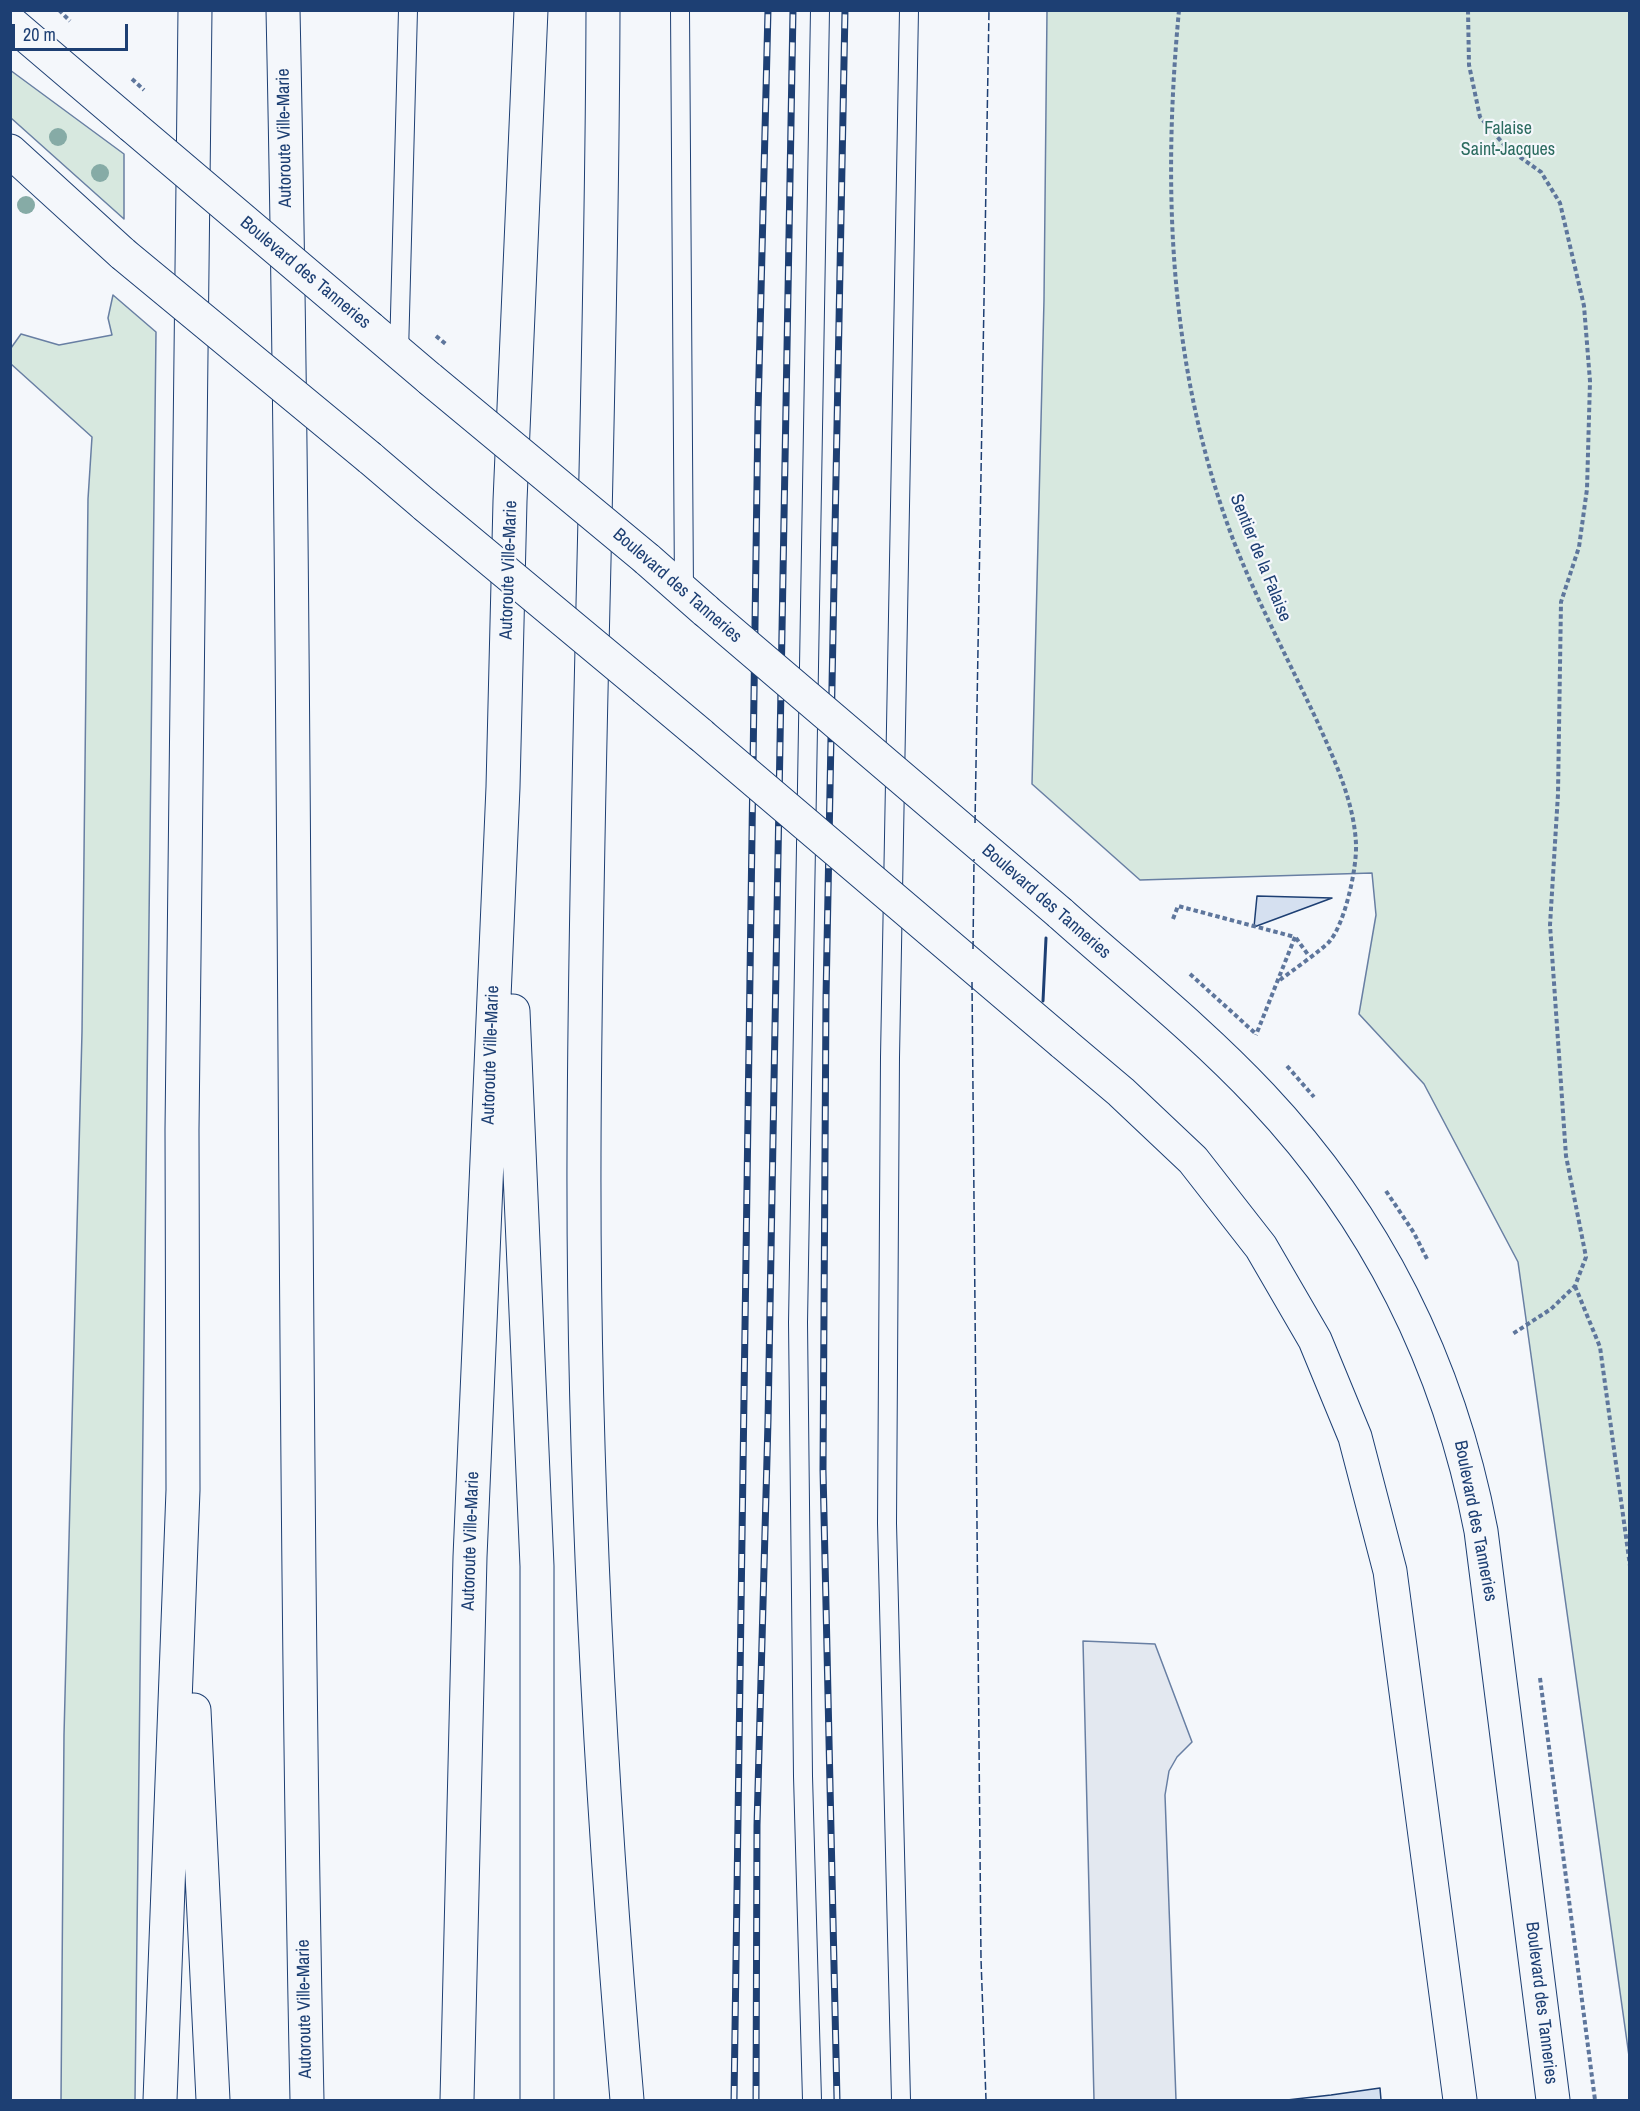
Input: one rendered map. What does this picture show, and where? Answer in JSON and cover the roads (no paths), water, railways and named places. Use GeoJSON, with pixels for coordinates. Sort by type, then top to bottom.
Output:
{"type":"FeatureCollection","features":[{"type":"Feature","properties":{"kind":"main road"},"geometry":{"type":"LineString","coordinates":[[160,2100],[183,1490],[182,1129],[195,10]]}},
{"type":"Feature","properties":{"kind":"main road","name":"Autoroute Ville-Marie"},"geometry":{"type":"LineString","coordinates":[[283,10],[294,882],[300,1786],[307,2100]]}},
{"type":"Feature","properties":{"kind":"main road","name":"Autoroute Ville-Marie"},"geometry":{"type":"LineString","coordinates":[[457,2100],[469,1569],[503,787],[510,501],[531,10]]}},
{"type":"Feature","properties":{"kind":"main road"},"geometry":{"type":"LineString","coordinates":[[603,10],[599,417],[586,970],[586,1354],[591,1572],[613,1937],[627,2100]]}},
{"type":"Feature","properties":{"kind":"main road","name":"Boulevard des Tanneries"},"geometry":{"type":"LineString","coordinates":[[10,22],[399,353],[646,559],[1178,1017],[1260,1095],[1284,1122],[1353,1211],[1415,1316],[1455,1421],[1470,1475],[1481,1531],[1553,2100]]}},
{"type":"Feature","properties":{"kind":"main road"},"geometry":{"type":"LineString","coordinates":[[10,151],[123,254],[701,735],[1121,1092],[1193,1160],[1261,1247],[1315,1340],[1355,1437],[1374,1501],[1390,1571],[1460,2100]]}},
{"type":"Feature","properties":{"kind":"main road"},"geometry":{"type":"LineString","coordinates":[[503,787],[537,1566],[537,2100]]}},
{"type":"Feature","properties":{"kind":"main road"},"geometry":{"type":"LineString","coordinates":[[183,1490],[213,2100]]}},
{"type":"Feature","properties":{"kind":"lane"},"geometry":{"type":"LineString","coordinates":[[284,70],[289,10]]}},
{"type":"Feature","properties":{"kind":"lane"},"geometry":{"type":"LineString","coordinates":[[399,353],[408,10]]}},
{"type":"Feature","properties":{"kind":"lane"},"geometry":{"type":"LineString","coordinates":[[680,10],[695,601]]}},
{"type":"Feature","properties":{"kind":"lane"},"geometry":{"type":"LineString","coordinates":[[812,2100],[802,1776],[798,1322],[820,10]]}},
{"type":"Feature","properties":{"kind":"lane"},"geometry":{"type":"LineString","coordinates":[[901,2100],[887,1511],[890,1045],[909,10]]}},
{"type":"Feature","properties":{"kind":"railway"},"geometry":{"type":"LineString","coordinates":[[734,2100],[758,413],[768,10]]}},
{"type":"Feature","properties":{"kind":"railway"},"geometry":{"type":"LineString","coordinates":[[756,2100],[757,1825],[768,1421],[793,10]]}},
{"type":"Feature","properties":{"kind":"railway"},"geometry":{"type":"LineString","coordinates":[[837,2100],[823,1470],[826,997],[845,10]]}},
{"type":"Feature","properties":{"kind":"park label","name":"Falaise Saint-Jacques"},"geometry":{"type":"Point","coordinates":[1508,139]}}]}
